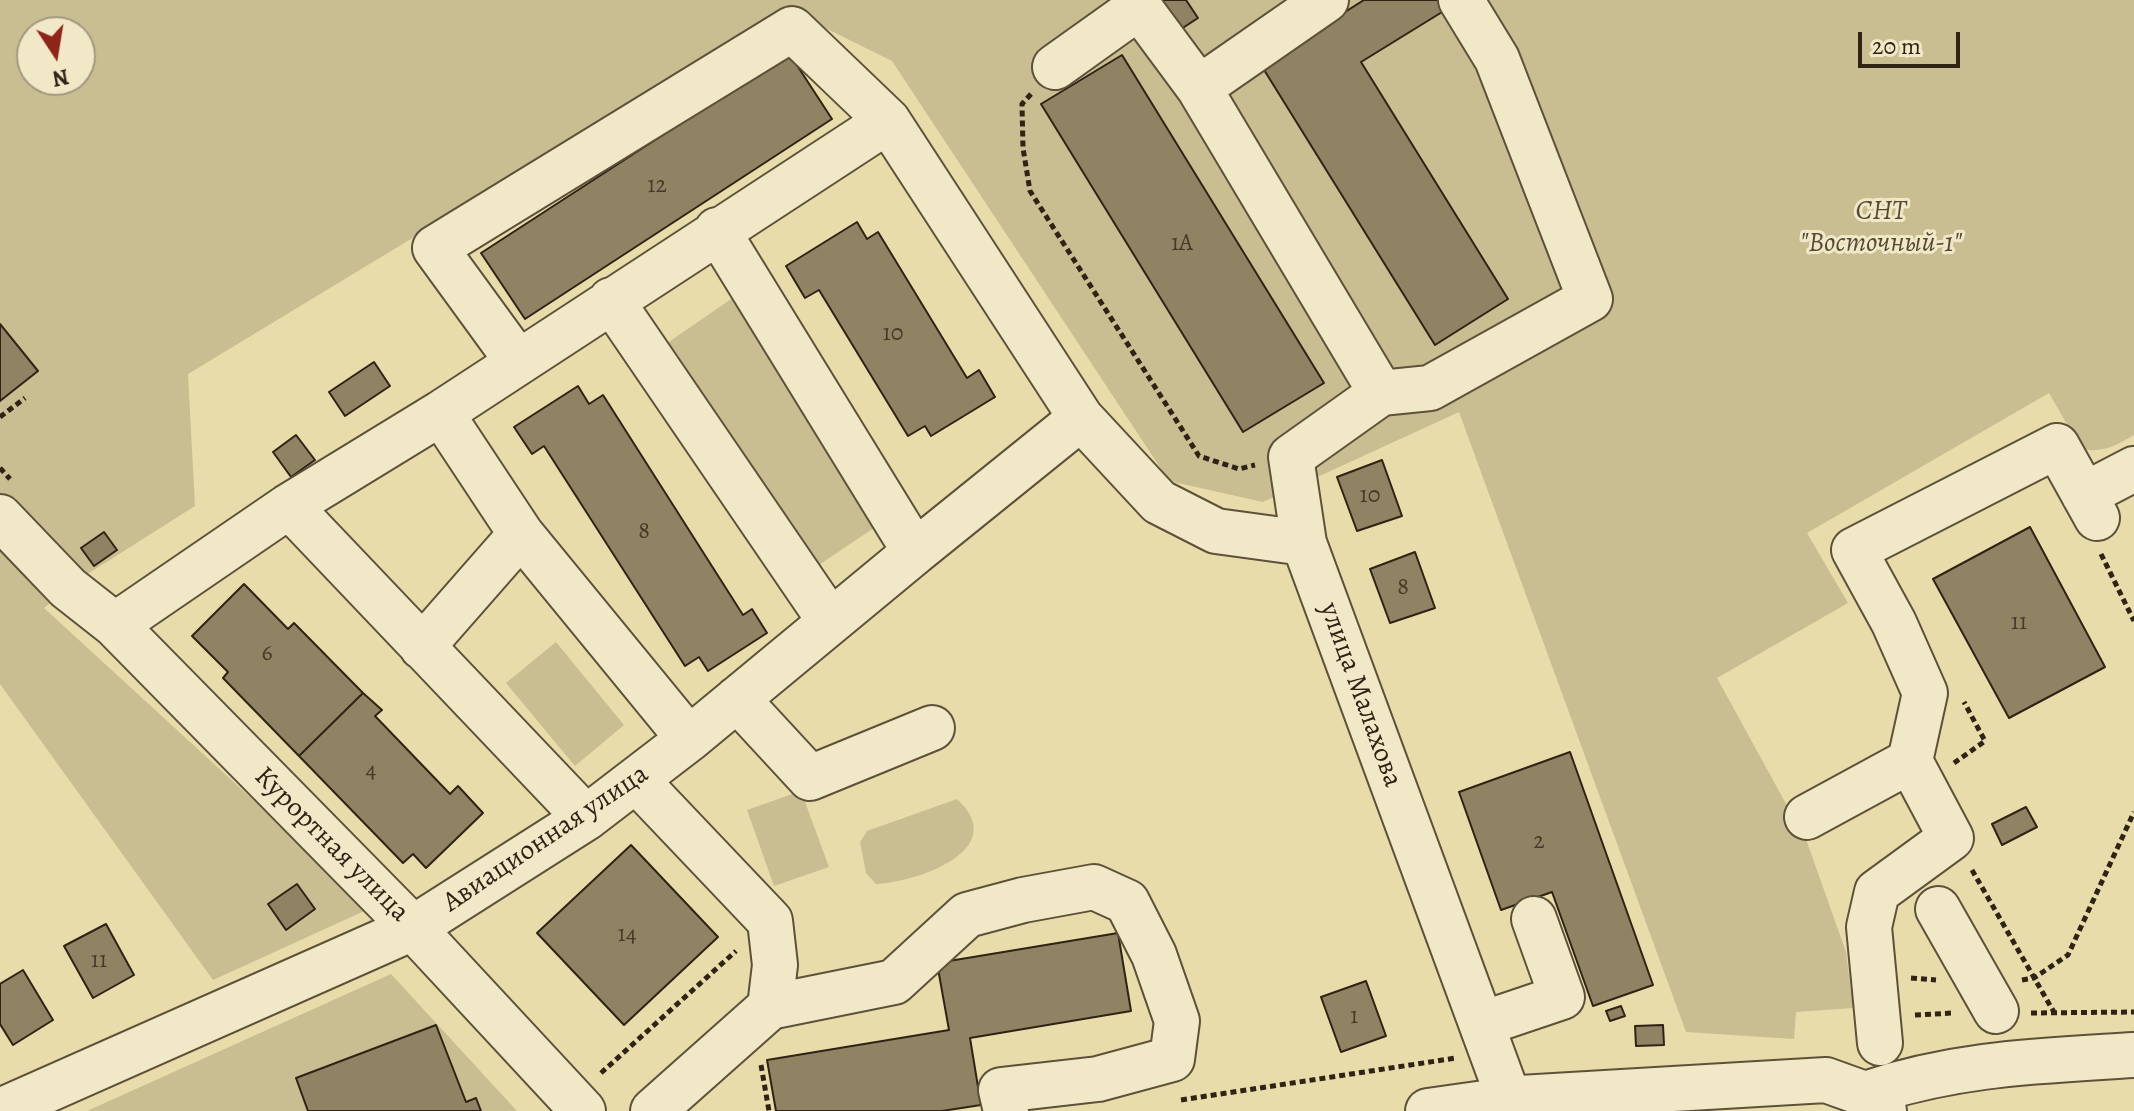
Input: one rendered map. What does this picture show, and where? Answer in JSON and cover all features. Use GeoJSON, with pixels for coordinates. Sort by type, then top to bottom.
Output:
{"type":"FeatureCollection","features":[{"type":"Feature","properties":{"kind":"street"},"geometry":{"type":"LineString","coordinates":[[1199,88],[1326,0]]}},
{"type":"Feature","properties":{"kind":"street"},"geometry":{"type":"LineString","coordinates":[[1291,457],[1381,393],[1430,388],[1590,299],[1497,59],[1461,0]]}},
{"type":"Feature","properties":{"kind":"street"},"geometry":{"type":"LineString","coordinates":[[1055,67],[1139,7],[1199,88],[1381,393]]}},
{"type":"Feature","properties":{"kind":"street"},"geometry":{"type":"LineString","coordinates":[[518,362],[435,248],[792,29],[888,121],[1081,418],[1159,502],[1216,531],[1304,543]]}},
{"type":"Feature","properties":{"kind":"street"},"geometry":{"type":"LineString","coordinates":[[115,625],[289,506],[441,413],[888,121]]}},
{"type":"Feature","properties":{"kind":"street"},"geometry":{"type":"LineString","coordinates":[[717,230],[915,552]]}},
{"type":"Feature","properties":{"kind":"street"},"geometry":{"type":"LineString","coordinates":[[611,300],[830,621]]}},
{"type":"Feature","properties":{"kind":"street"},"geometry":{"type":"LineString","coordinates":[[441,413],[521,534],[689,739]]}},
{"type":"Feature","properties":{"kind":"street","name":"Авиационная улица"},"geometry":{"type":"LineString","coordinates":[[0,1111],[413,928],[586,818],[689,739],[1081,418]]}},
{"type":"Feature","properties":{"kind":"street"},"geometry":{"type":"LineString","coordinates":[[1880,1043],[1869,927],[1877,892],[1951,838],[1916,773],[1925,693],[1894,623],[1854,550],[2057,446],[2094,522],[2134,469]]}},
{"type":"Feature","properties":{"kind":"street","name":"улица Малахова"},"geometry":{"type":"LineString","coordinates":[[1291,457],[1304,543],[1509,1099]]}},
{"type":"Feature","properties":{"kind":"street"},"geometry":{"type":"LineString","coordinates":[[289,506],[586,818]]}},
{"type":"Feature","properties":{"kind":"street","name":"Курортная улица"},"geometry":{"type":"LineString","coordinates":[[0,517],[68,588],[115,625],[413,928],[578,1105]]}},
{"type":"Feature","properties":{"kind":"street"},"geometry":{"type":"LineString","coordinates":[[422,647],[521,534]]}},
{"type":"Feature","properties":{"kind":"street"},"geometry":{"type":"LineString","coordinates":[[737,699],[810,778],[932,728]]}},
{"type":"Feature","properties":{"kind":"street"},"geometry":{"type":"LineString","coordinates":[[1807,817],[1916,773]]}},
{"type":"Feature","properties":{"kind":"street"},"geometry":{"type":"LineString","coordinates":[[636,780],[770,921],[775,965],[770,1007]]}},
{"type":"Feature","properties":{"kind":"street"},"geometry":{"type":"LineString","coordinates":[[653,1111],[770,1007],[894,982],[967,915],[1023,900],[1094,887],[1127,902],[1154,955],[1177,1021],[1172,1059],[1098,1079],[1001,1090],[1006,1111]]}},
{"type":"Feature","properties":{"kind":"street"},"geometry":{"type":"LineString","coordinates":[[1938,909],[1996,1011]]}},
{"type":"Feature","properties":{"kind":"street"},"geometry":{"type":"LineString","coordinates":[[1482,1024],[1562,997],[1534,919]]}},
{"type":"Feature","properties":{"kind":"street"},"geometry":{"type":"LineString","coordinates":[[1428,1111],[1509,1099],[1826,1080],[1874,1103],[1918,1076],[2004,1063],[2134,1055]]}},
{"type":"Feature","properties":{"kind":"path"},"geometry":{"type":"LineString","coordinates":[[1055,67],[1022,104],[1023,148],[1030,191],[1199,456],[1239,469],[1291,457]]}},
{"type":"Feature","properties":{"kind":"path"},"geometry":{"type":"LineString","coordinates":[[0,417],[25,398]]}},
{"type":"Feature","properties":{"kind":"path"},"geometry":{"type":"LineString","coordinates":[[2094,522],[2134,621]]}},
{"type":"Feature","properties":{"kind":"path"},"geometry":{"type":"LineString","coordinates":[[1916,773],[1985,741],[1963,700]]}},
{"type":"Feature","properties":{"kind":"path"},"geometry":{"type":"LineString","coordinates":[[2034,978],[2068,955],[2134,812]]}},
{"type":"Feature","properties":{"kind":"path"},"geometry":{"type":"LineString","coordinates":[[1980,884],[2056,1015]]}},
{"type":"Feature","properties":{"kind":"path"},"geometry":{"type":"LineString","coordinates":[[578,1105],[770,921]]}},
{"type":"Feature","properties":{"kind":"green space","name":"СНТ \"Восточный-1\""},"geometry":{"type":"Polygon","coordinates":[[[0,0],[2134,0],[2134,435],[2109,448],[2081,449],[2049,393],[1807,533],[1848,603],[1717,678],[1807,842],[1846,952],[1853,1008],[1796,1012],[1794,1039],[1686,1032],[1459,412],[1263,502],[1169,481],[892,61],[789,10],[188,374],[195,506],[75,582],[44,608],[371,908],[213,980],[0,684],[0,0]]]}},
{"type":"Feature","properties":{"kind":"green space"},"geometry":{"type":"Polygon","coordinates":[[[734,297],[887,519],[816,567],[663,346],[734,297]]]}},
{"type":"Feature","properties":{"kind":"green space"},"geometry":{"type":"Polygon","coordinates":[[[556,642],[624,725],[575,766],[506,683],[556,642]]]}},
{"type":"Feature","properties":{"kind":"green space"},"geometry":{"type":"Polygon","coordinates":[[[801,791],[829,867],[774,886],[747,810],[801,791]]]}},
{"type":"Feature","properties":{"kind":"green space"},"geometry":{"type":"Polygon","coordinates":[[[957,799],[971,817],[973,834],[966,848],[934,870],[876,884],[866,873],[860,842],[867,831],[957,799]]]}},
{"type":"Feature","properties":{"kind":"green space"},"geometry":{"type":"Polygon","coordinates":[[[391,974],[517,1111],[87,1111],[391,974]]]}},
{"type":"Feature","properties":{"kind":"building"},"geometry":{"type":"Polygon","coordinates":[[[1149,0],[1186,0],[1198,18],[1172,35],[1149,0]]]}},
{"type":"Feature","properties":{"kind":"building"},"geometry":{"type":"Polygon","coordinates":[[[1364,0],[1441,0],[1447,9],[1361,62],[1508,299],[1435,345],[1261,65],[1364,0]]]}},
{"type":"Feature","properties":{"kind":"building"},"geometry":{"type":"Polygon","coordinates":[[[789,53],[832,119],[525,319],[481,253],[789,53]]]}},
{"type":"Feature","properties":{"kind":"building"},"geometry":{"type":"Polygon","coordinates":[[[1122,55],[1324,383],[1243,432],[1041,104],[1122,55]]]}},
{"type":"Feature","properties":{"kind":"building"},"geometry":{"type":"Polygon","coordinates":[[[857,222],[867,239],[878,232],[967,378],[979,370],[995,397],[931,436],[925,426],[908,436],[819,290],[805,298],[786,266],[857,222]]]}},
{"type":"Feature","properties":{"kind":"building"},"geometry":{"type":"Polygon","coordinates":[[[0,324],[38,371],[0,401],[0,324]]]}},
{"type":"Feature","properties":{"kind":"building"},"geometry":{"type":"Polygon","coordinates":[[[374,362],[390,386],[345,416],[329,392],[374,362]]]}},
{"type":"Feature","properties":{"kind":"building"},"geometry":{"type":"Polygon","coordinates":[[[578,386],[589,404],[603,395],[743,615],[752,609],[767,633],[708,671],[699,657],[685,666],[544,446],[532,454],[514,427],[578,386]]]}},
{"type":"Feature","properties":{"kind":"building"},"geometry":{"type":"Polygon","coordinates":[[[296,435],[315,460],[291,477],[273,452],[296,435]]]}},
{"type":"Feature","properties":{"kind":"building"},"geometry":{"type":"Polygon","coordinates":[[[1382,460],[1402,516],[1357,531],[1337,477],[1382,460]]]}},
{"type":"Feature","properties":{"kind":"building"},"geometry":{"type":"Polygon","coordinates":[[[2030,527],[2105,667],[2009,718],[1933,579],[2030,527]]]}},
{"type":"Feature","properties":{"kind":"building"},"geometry":{"type":"Polygon","coordinates":[[[104,532],[117,550],[94,566],[81,548],[104,532]]]}},
{"type":"Feature","properties":{"kind":"building"},"geometry":{"type":"Polygon","coordinates":[[[1415,552],[1435,608],[1390,623],[1370,569],[1415,552]]]}},
{"type":"Feature","properties":{"kind":"building"},"geometry":{"type":"Polygon","coordinates":[[[244,584],[288,629],[294,623],[363,693],[299,756],[223,678],[228,672],[192,636],[244,584]]]}},
{"type":"Feature","properties":{"kind":"building"},"geometry":{"type":"Polygon","coordinates":[[[363,693],[382,710],[375,716],[450,794],[458,786],[483,813],[426,868],[413,854],[403,863],[299,756],[363,693]]]}},
{"type":"Feature","properties":{"kind":"building"},"geometry":{"type":"Polygon","coordinates":[[[1570,752],[1653,985],[1593,1006],[1552,892],[1501,910],[1459,792],[1570,752]]]}},
{"type":"Feature","properties":{"kind":"building"},"geometry":{"type":"Polygon","coordinates":[[[2026,807],[2037,827],[2002,845],[1992,824],[2026,807]]]}},
{"type":"Feature","properties":{"kind":"building"},"geometry":{"type":"Polygon","coordinates":[[[631,845],[718,937],[624,1025],[537,933],[631,845]]]}},
{"type":"Feature","properties":{"kind":"building"},"geometry":{"type":"Polygon","coordinates":[[[297,884],[315,909],[286,930],[268,904],[297,884]]]}},
{"type":"Feature","properties":{"kind":"building"},"geometry":{"type":"Polygon","coordinates":[[[106,924],[134,975],[93,998],[64,946],[106,924]]]}},
{"type":"Feature","properties":{"kind":"building"},"geometry":{"type":"Polygon","coordinates":[[[1118,933],[1131,1011],[970,1038],[981,1105],[942,1111],[776,1111],[767,1060],[949,1030],[937,963],[1118,933]]]}},
{"type":"Feature","properties":{"kind":"building"},"geometry":{"type":"Polygon","coordinates":[[[23,970],[53,1020],[13,1045],[0,1024],[0,984],[23,970]]]}},
{"type":"Feature","properties":{"kind":"building"},"geometry":{"type":"Polygon","coordinates":[[[1366,981],[1386,1036],[1341,1052],[1321,997],[1366,981]]]}},
{"type":"Feature","properties":{"kind":"building"},"geometry":{"type":"Polygon","coordinates":[[[1621,1006],[1625,1016],[1610,1021],[1606,1011],[1621,1006]]]}},
{"type":"Feature","properties":{"kind":"building"},"geometry":{"type":"Polygon","coordinates":[[[436,1025],[466,1102],[476,1098],[481,1111],[308,1111],[296,1078],[436,1025]]]}},
{"type":"Feature","properties":{"kind":"building"},"geometry":{"type":"Polygon","coordinates":[[[1663,1025],[1664,1045],[1636,1046],[1635,1026],[1663,1025]]]}}]}
